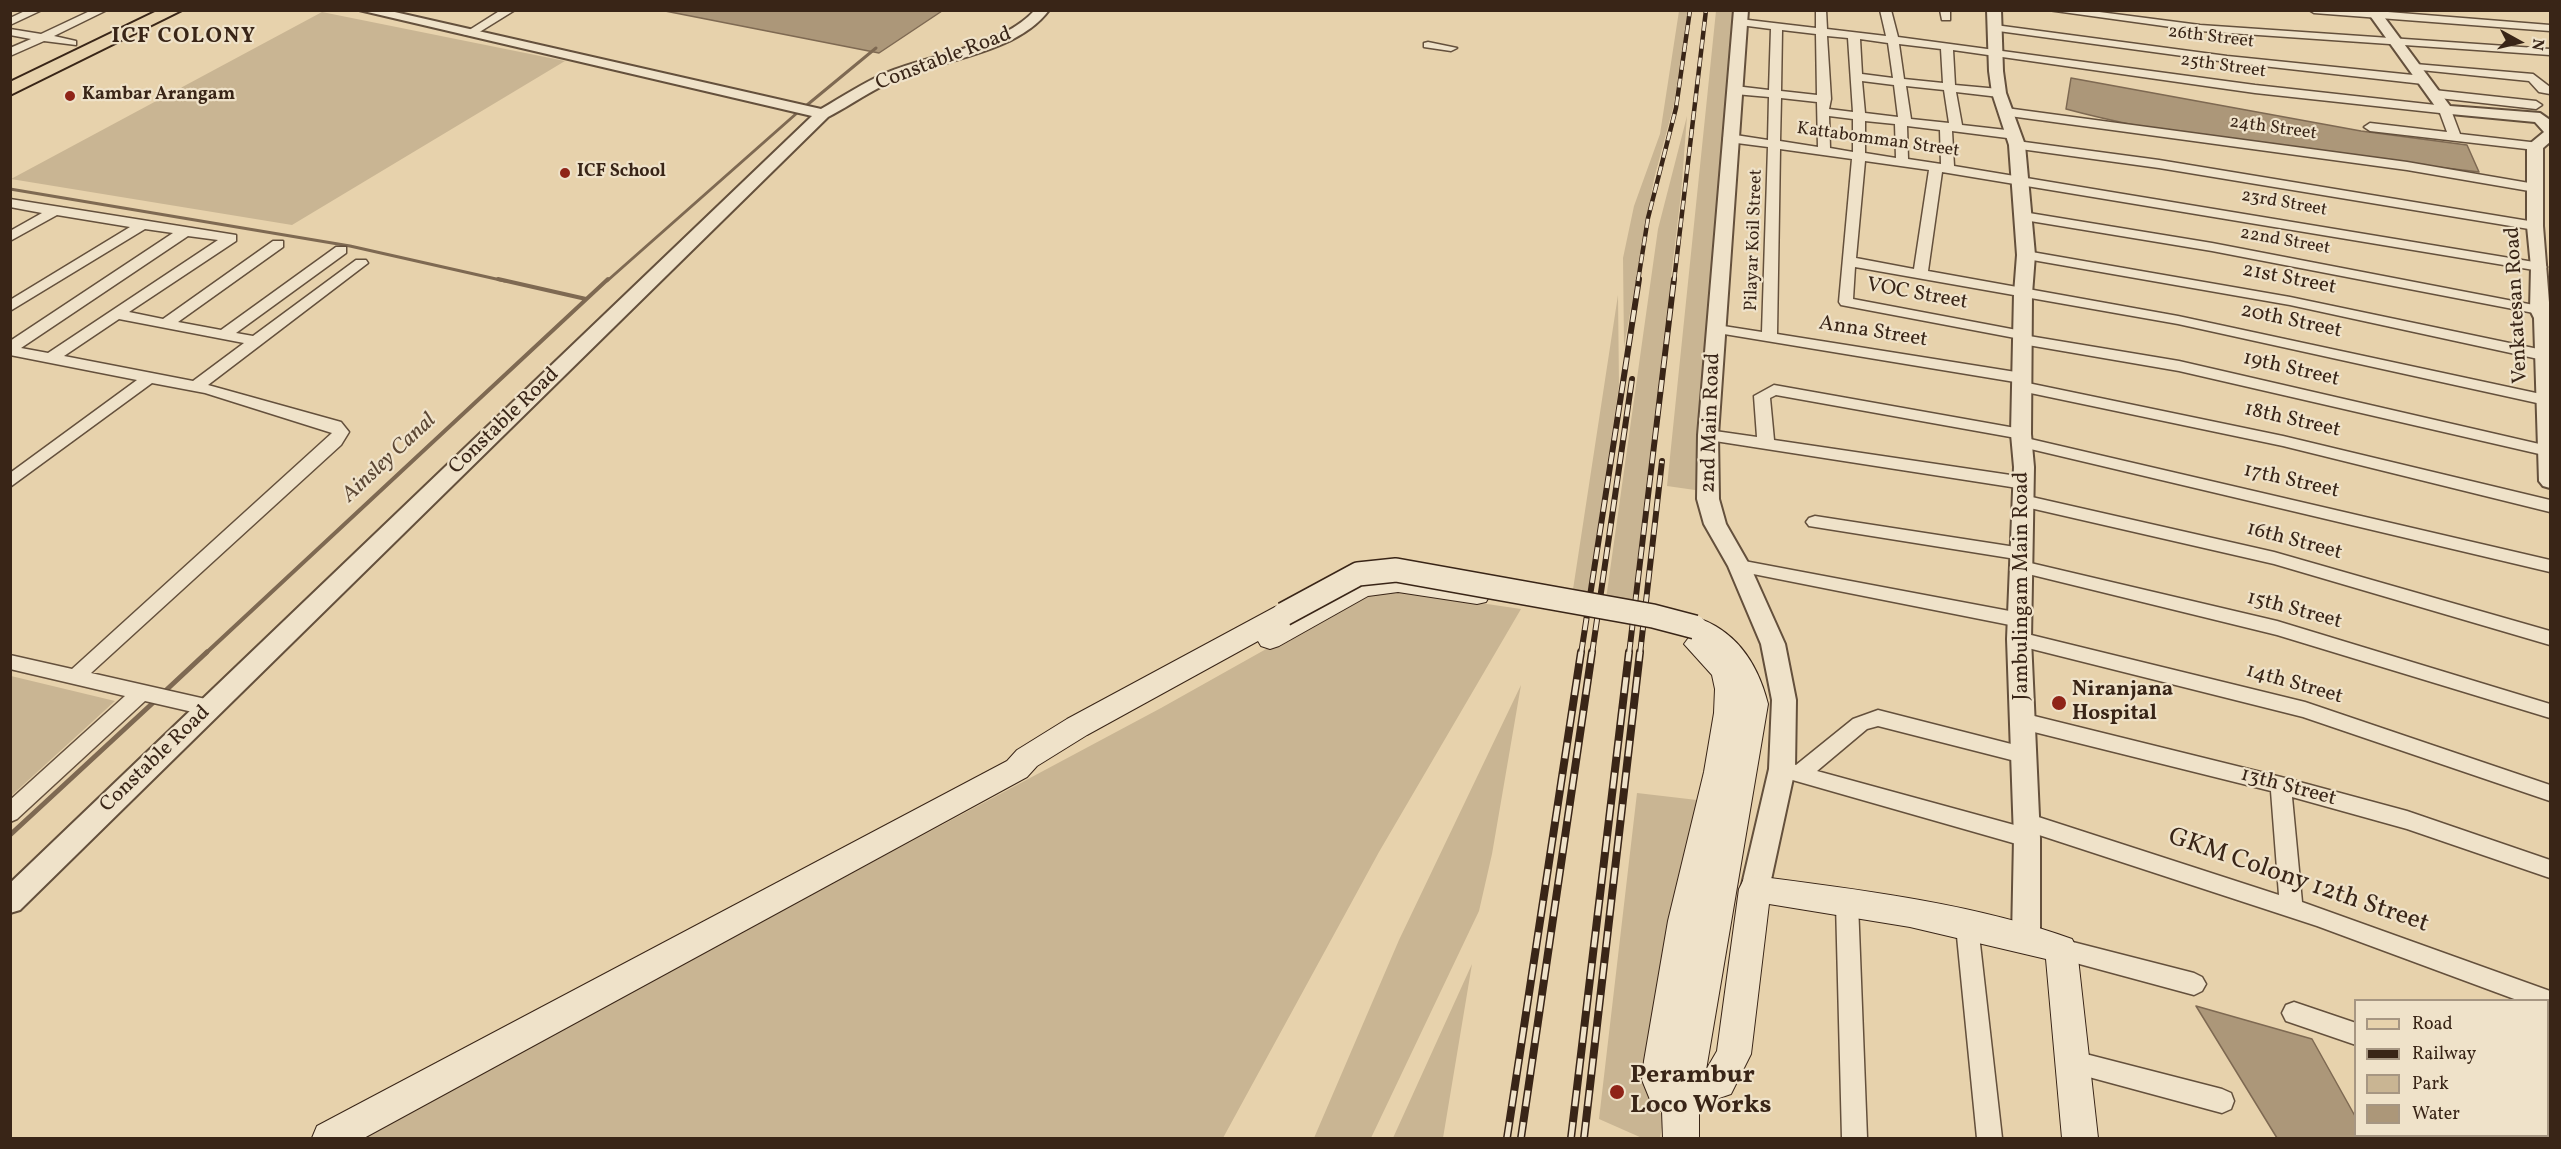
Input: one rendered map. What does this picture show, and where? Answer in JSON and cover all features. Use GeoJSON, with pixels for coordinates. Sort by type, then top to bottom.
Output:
{"type":"FeatureCollection","features":[{"type":"Feature","properties":{"kind":"main road"},"geometry":{"type":"LineString","coordinates":[[10,82],[79,45],[162,10]]}},
{"type":"Feature","properties":{"kind":"main road"},"geometry":{"type":"LineString","coordinates":[[10,89],[174,10]]}},
{"type":"Feature","properties":{"kind":"main road"},"geometry":{"type":"LineString","coordinates":[[330,1138],[1017,769],[1032,768],[1297,616],[1358,573],[1396,570],[1653,616],[1691,632],[1724,671],[1729,689],[1728,713],[1719,772],[1684,921],[1676,1105]]}},
{"type":"Feature","properties":{"kind":"main road"},"geometry":{"type":"LineString","coordinates":[[1297,616],[1364,588],[1384,583],[1691,632]]}},
{"type":"Feature","properties":{"kind":"main road"},"geometry":{"type":"LineString","coordinates":[[1676,1105],[1700,1089],[1719,1082],[1734,1054],[1755,889],[1847,903],[1967,926],[2061,949],[2080,1138]]}},
{"type":"Feature","properties":{"kind":"street"},"geometry":{"type":"LineString","coordinates":[[10,22],[37,10]]}},
{"type":"Feature","properties":{"kind":"street"},"geometry":{"type":"LineString","coordinates":[[10,53],[102,10]]}},
{"type":"Feature","properties":{"kind":"street"},"geometry":{"type":"LineString","coordinates":[[365,10],[685,80],[823,114]]}},
{"type":"Feature","properties":{"kind":"street"},"geometry":{"type":"LineString","coordinates":[[469,34],[510,10]]}},
{"type":"Feature","properties":{"kind":"street","name":"Constable Road"},"geometry":{"type":"LineString","coordinates":[[10,901],[823,114],[891,76],[990,43],[1028,27],[1043,10]]}},
{"type":"Feature","properties":{"kind":"street"},"geometry":{"type":"LineString","coordinates":[[1821,10],[1821,62],[1825,106],[1824,152]]}},
{"type":"Feature","properties":{"kind":"street"},"geometry":{"type":"LineString","coordinates":[[1886,10],[1893,41],[1903,122],[1902,163]]}},
{"type":"Feature","properties":{"kind":"street"},"geometry":{"type":"LineString","coordinates":[[2053,10],[2200,28],[2550,52]]}},
{"type":"Feature","properties":{"kind":"street"},"geometry":{"type":"LineString","coordinates":[[2314,10],[2550,28]]}},
{"type":"Feature","properties":{"kind":"street"},"geometry":{"type":"LineString","coordinates":[[2374,13],[2445,110],[2455,138]]}},
{"type":"Feature","properties":{"kind":"street","name":"25th Street"},"geometry":{"type":"LineString","coordinates":[[1741,16],[1777,27],[1996,53],[2255,90],[2445,110]]}},
{"type":"Feature","properties":{"kind":"street","name":"2nd Main Road"},"geometry":{"type":"LineString","coordinates":[[1741,16],[1708,435],[1708,499],[1715,524],[1739,566],[1773,644],[1784,700],[1791,771],[1755,889]]}},
{"type":"Feature","properties":{"kind":"street","name":"Jambulingam Main Road"},"geometry":{"type":"LineString","coordinates":[[1994,19],[2002,102],[2016,140],[2026,255],[2022,337],[2021,438],[2024,492],[2020,629],[2026,830],[2026,939]]}},
{"type":"Feature","properties":{"kind":"street","name":"26th Street"},"geometry":{"type":"LineString","coordinates":[[1994,19],[2228,59],[2419,74],[2534,78],[2543,89],[2550,91]]}},
{"type":"Feature","properties":{"kind":"street","name":"Pilayar Koil Street"},"geometry":{"type":"LineString","coordinates":[[1769,337],[1776,144],[1777,27]]}},
{"type":"Feature","properties":{"kind":"street"},"geometry":{"type":"LineString","coordinates":[[10,32],[79,45]]}},
{"type":"Feature","properties":{"kind":"street"},"geometry":{"type":"LineString","coordinates":[[1848,261],[1859,156],[1860,116],[1855,76],[1854,36]]}},
{"type":"Feature","properties":{"kind":"street"},"geometry":{"type":"LineString","coordinates":[[1428,45],[1451,48]]}},
{"type":"Feature","properties":{"kind":"street"},"geometry":{"type":"LineString","coordinates":[[1920,274],[1951,127],[1947,47]]}},
{"type":"Feature","properties":{"kind":"street","name":"24th Street"},"geometry":{"type":"LineString","coordinates":[[1855,76],[1949,87],[2002,102],[2535,188]]}},
{"type":"Feature","properties":{"kind":"street"},"geometry":{"type":"LineString","coordinates":[[1735,90],[1777,95],[1860,116],[1951,127],[2016,140],[2535,226]]}},
{"type":"Feature","properties":{"kind":"street"},"geometry":{"type":"LineString","coordinates":[[2434,94],[2544,117]]}},
{"type":"Feature","properties":{"kind":"street"},"geometry":{"type":"LineString","coordinates":[[2445,110],[2544,117]]}},
{"type":"Feature","properties":{"kind":"street"},"geometry":{"type":"LineString","coordinates":[[2370,127],[2535,146],[2550,135]]}},
{"type":"Feature","properties":{"kind":"street","name":"Kattabomman Street"},"geometry":{"type":"LineString","coordinates":[[1730,138],[2021,179]]}},
{"type":"Feature","properties":{"kind":"street","name":"Venkatesan Road"},"geometry":{"type":"LineString","coordinates":[[2535,146],[2535,226],[2544,316],[2543,355],[2550,481]]}},
{"type":"Feature","properties":{"kind":"street","name":"23rd Street"},"geometry":{"type":"LineString","coordinates":[[2021,179],[2540,267]]}},
{"type":"Feature","properties":{"kind":"street"},"geometry":{"type":"LineString","coordinates":[[11,203],[231,238],[119,315],[51,358]]}},
{"type":"Feature","properties":{"kind":"street"},"geometry":{"type":"LineString","coordinates":[[10,237],[55,211]]}},
{"type":"Feature","properties":{"kind":"street","name":"22nd Street"},"geometry":{"type":"LineString","coordinates":[[2023,216],[2212,247],[2544,316]]}},
{"type":"Feature","properties":{"kind":"street"},"geometry":{"type":"LineString","coordinates":[[10,307],[144,224]]}},
{"type":"Feature","properties":{"kind":"street"},"geometry":{"type":"LineString","coordinates":[[10,349],[186,231]]}},
{"type":"Feature","properties":{"kind":"street"},"geometry":{"type":"LineString","coordinates":[[167,322],[278,244]]}},
{"type":"Feature","properties":{"kind":"street"},"geometry":{"type":"LineString","coordinates":[[225,334],[341,250]]}},
{"type":"Feature","properties":{"kind":"street","name":"21st Street"},"geometry":{"type":"LineString","coordinates":[[2026,255],[2290,301],[2543,355]]}},
{"type":"Feature","properties":{"kind":"street","name":"20th Street"},"geometry":{"type":"LineString","coordinates":[[1848,261],[2178,320],[2546,400]]}},
{"type":"Feature","properties":{"kind":"street","name":"VOC Street"},"geometry":{"type":"LineString","coordinates":[[1848,261],[1846,302],[1849,304],[2022,337]]}},
{"type":"Feature","properties":{"kind":"street"},"geometry":{"type":"LineString","coordinates":[[195,387],[361,263]]}},
{"type":"Feature","properties":{"kind":"street"},"geometry":{"type":"LineString","coordinates":[[119,315],[167,322],[256,341]]}},
{"type":"Feature","properties":{"kind":"street","name":"Anna Street"},"geometry":{"type":"LineString","coordinates":[[1716,329],[2022,383]]}},
{"type":"Feature","properties":{"kind":"street","name":"19th Street"},"geometry":{"type":"LineString","coordinates":[[2022,337],[2179,366],[2548,451]]}},
{"type":"Feature","properties":{"kind":"street"},"geometry":{"type":"LineString","coordinates":[[10,349],[195,387],[290,412],[335,426],[341,432],[230,538],[75,677]]}},
{"type":"Feature","properties":{"kind":"street"},"geometry":{"type":"LineString","coordinates":[[10,482],[149,378]]}},
{"type":"Feature","properties":{"kind":"street","name":"18th Street"},"geometry":{"type":"LineString","coordinates":[[2022,383],[2283,441],[2550,506]]}},
{"type":"Feature","properties":{"kind":"street","name":"17th Street"},"geometry":{"type":"LineString","coordinates":[[1766,445],[1762,396],[1774,390],[2021,438],[2550,566]]}},
{"type":"Feature","properties":{"kind":"street","name":"16th Street"},"geometry":{"type":"LineString","coordinates":[[1708,435],[2024,492],[2274,558],[2550,638]]}},
{"type":"Feature","properties":{"kind":"street","name":"15th Street"},"geometry":{"type":"LineString","coordinates":[[1815,522],[2022,560],[2277,628],[2550,711]]}},
{"type":"Feature","properties":{"kind":"street","name":"14th Street"},"geometry":{"type":"LineString","coordinates":[[1739,566],[2020,629],[2305,710],[2550,793]]}},
{"type":"Feature","properties":{"kind":"street"},"geometry":{"type":"LineString","coordinates":[[10,662],[210,708]]}},
{"type":"Feature","properties":{"kind":"street"},"geometry":{"type":"LineString","coordinates":[[10,813],[154,695]]}},
{"type":"Feature","properties":{"kind":"street"},"geometry":{"type":"LineString","coordinates":[[1791,771],[1860,724],[1878,718],[2023,755]]}},
{"type":"Feature","properties":{"kind":"street","name":"13th Street"},"geometry":{"type":"LineString","coordinates":[[2022,721],[2281,785],[2407,820],[2550,869]]}},
{"type":"Feature","properties":{"kind":"street","name":"GKM Colony 12th Street"},"geometry":{"type":"LineString","coordinates":[[1791,771],[2026,830],[2291,908],[2542,999]]}},
{"type":"Feature","properties":{"kind":"street"},"geometry":{"type":"LineString","coordinates":[[2281,785],[2291,908]]}},
{"type":"Feature","properties":{"kind":"street"},"geometry":{"type":"LineString","coordinates":[[1847,903],[1855,1138]]}},
{"type":"Feature","properties":{"kind":"street"},"geometry":{"type":"LineString","coordinates":[[1967,926],[1990,1138]]}},
{"type":"Feature","properties":{"kind":"street"},"geometry":{"type":"LineString","coordinates":[[2061,949],[2194,984]]}},
{"type":"Feature","properties":{"kind":"street"},"geometry":{"type":"LineString","coordinates":[[2294,1013],[2354,1034]]}},
{"type":"Feature","properties":{"kind":"street"},"geometry":{"type":"LineString","coordinates":[[2074,1062],[2222,1101]]}},
{"type":"Feature","properties":{"kind":"green space"},"geometry":{"type":"Polygon","coordinates":[[[1679,11],[1688,11],[1674,104],[1654,179],[1624,347],[1623,258],[1634,206],[1660,134],[1679,11]]]}},
{"type":"Feature","properties":{"kind":"green space"},"geometry":{"type":"Polygon","coordinates":[[[1716,11],[1736,11],[1730,59],[1702,491],[1667,486],[1716,11]]]}},
{"type":"Feature","properties":{"kind":"green space"},"geometry":{"type":"Polygon","coordinates":[[[322,12],[565,61],[292,225],[11,179],[322,12]]]}},
{"type":"Feature","properties":{"kind":"green space"},"geometry":{"type":"Polygon","coordinates":[[[1687,116],[1681,194],[1632,604],[1606,599],[1658,229],[1687,116]]]}},
{"type":"Feature","properties":{"kind":"green space"},"geometry":{"type":"Polygon","coordinates":[[[1618,295],[1619,386],[1587,599],[1572,596],[1618,295]]]}},
{"type":"Feature","properties":{"kind":"green space"},"geometry":{"type":"Polygon","coordinates":[[[1392,590],[1521,609],[1379,852],[1223,1138],[356,1138],[1161,708],[1366,593],[1392,590]]]}},
{"type":"Feature","properties":{"kind":"green space"},"geometry":{"type":"Polygon","coordinates":[[[10,676],[115,701],[11,796],[10,676]]]}},
{"type":"Feature","properties":{"kind":"green space"},"geometry":{"type":"Polygon","coordinates":[[[1521,685],[1492,854],[1479,911],[1371,1138],[1314,1138],[1399,940],[1521,685]]]}},
{"type":"Feature","properties":{"kind":"green space"},"geometry":{"type":"Polygon","coordinates":[[[1637,793],[1697,800],[1646,1078],[1655,1107],[1664,1117],[1660,1138],[1642,1138],[1599,1119],[1637,793]]]}},
{"type":"Feature","properties":{"kind":"green space"},"geometry":{"type":"Polygon","coordinates":[[[1472,964],[1443,1138],[1393,1138],[1472,964]]]}},
{"type":"Feature","properties":{"kind":"water"},"geometry":{"type":"Polygon","coordinates":[[[665,11],[942,11],[879,53],[665,11]]]}},
{"type":"Feature","properties":{"kind":"water"},"geometry":{"type":"Polygon","coordinates":[[[2071,78],[2361,131],[2467,145],[2479,172],[2271,148],[2168,132],[2117,121],[2066,109],[2071,78]]]}},
{"type":"Feature","properties":{"kind":"water"},"geometry":{"type":"Polygon","coordinates":[[[2196,1006],[2312,1039],[2354,1114],[2354,1137],[2368,1138],[2277,1138],[2196,1006]]]}},
{"type":"Feature","properties":{"kind":"waterway","name":"Ainsley Canal"},"geometry":{"type":"LineString","coordinates":[[807,105],[876,48]]}},
{"type":"Feature","properties":{"kind":"waterway","name":"Ainsley Canal"},"geometry":{"type":"LineString","coordinates":[[607,281],[797,113]]}},
{"type":"Feature","properties":{"kind":"waterway"},"geometry":{"type":"LineString","coordinates":[[10,189],[350,246],[505,281]]}},
{"type":"Feature","properties":{"kind":"waterway"},"geometry":{"type":"LineString","coordinates":[[498,279],[586,299]]}},
{"type":"Feature","properties":{"kind":"waterway","name":"Ainsley Canal"},"geometry":{"type":"LineString","coordinates":[[205,654],[608,279]]}},
{"type":"Feature","properties":{"kind":"waterway","name":"Ainsley Canal"},"geometry":{"type":"LineString","coordinates":[[162,694],[207,652]]}},
{"type":"Feature","properties":{"kind":"waterway","name":"Ainsley Canal"},"geometry":{"type":"LineString","coordinates":[[10,835],[156,700]]}},
{"type":"Feature","properties":{"kind":"railway"},"geometry":{"type":"LineString","coordinates":[[1638,281],[1648,218],[1676,108],[1690,10]]}},
{"type":"Feature","properties":{"kind":"railway"},"geometry":{"type":"LineString","coordinates":[[1674,281],[1706,10]]}},
{"type":"Feature","properties":{"kind":"railway"},"geometry":{"type":"LineString","coordinates":[[1581,654],[1639,279]]}},
{"type":"Feature","properties":{"kind":"railway"},"geometry":{"type":"LineString","coordinates":[[1629,654],[1674,279]]}},
{"type":"Feature","properties":{"kind":"railway"},"geometry":{"type":"LineString","coordinates":[[1592,654],[1632,379]]}},
{"type":"Feature","properties":{"kind":"railway"},"geometry":{"type":"LineString","coordinates":[[1640,654],[1662,461]]}},
{"type":"Feature","properties":{"kind":"railway"},"geometry":{"type":"LineString","coordinates":[[1507,1138],[1581,652]]}},
{"type":"Feature","properties":{"kind":"railway"},"geometry":{"type":"LineString","coordinates":[[1521,1138],[1592,652]]}},
{"type":"Feature","properties":{"kind":"railway"},"geometry":{"type":"LineString","coordinates":[[1571,1138],[1629,652]]}},
{"type":"Feature","properties":{"kind":"railway"},"geometry":{"type":"LineString","coordinates":[[1584,1138],[1640,652]]}},
{"type":"Feature","properties":{"kind":"place","name":"Kambar Arangam"},"geometry":{"type":"Point","coordinates":[70,96]}},
{"type":"Feature","properties":{"kind":"place","name":"ICF School"},"geometry":{"type":"Point","coordinates":[565,173]}},
{"type":"Feature","properties":{"kind":"place","name":"Niranjana Hospital"},"geometry":{"type":"Point","coordinates":[2059,703]}},
{"type":"Feature","properties":{"kind":"place","name":"Perambur Loco Works"},"geometry":{"type":"Point","coordinates":[1617,1092]}},
{"type":"Feature","properties":{"kind":"district","name":"ICF COLONY"},"geometry":{"type":"Point","coordinates":[184,38]}}]}
